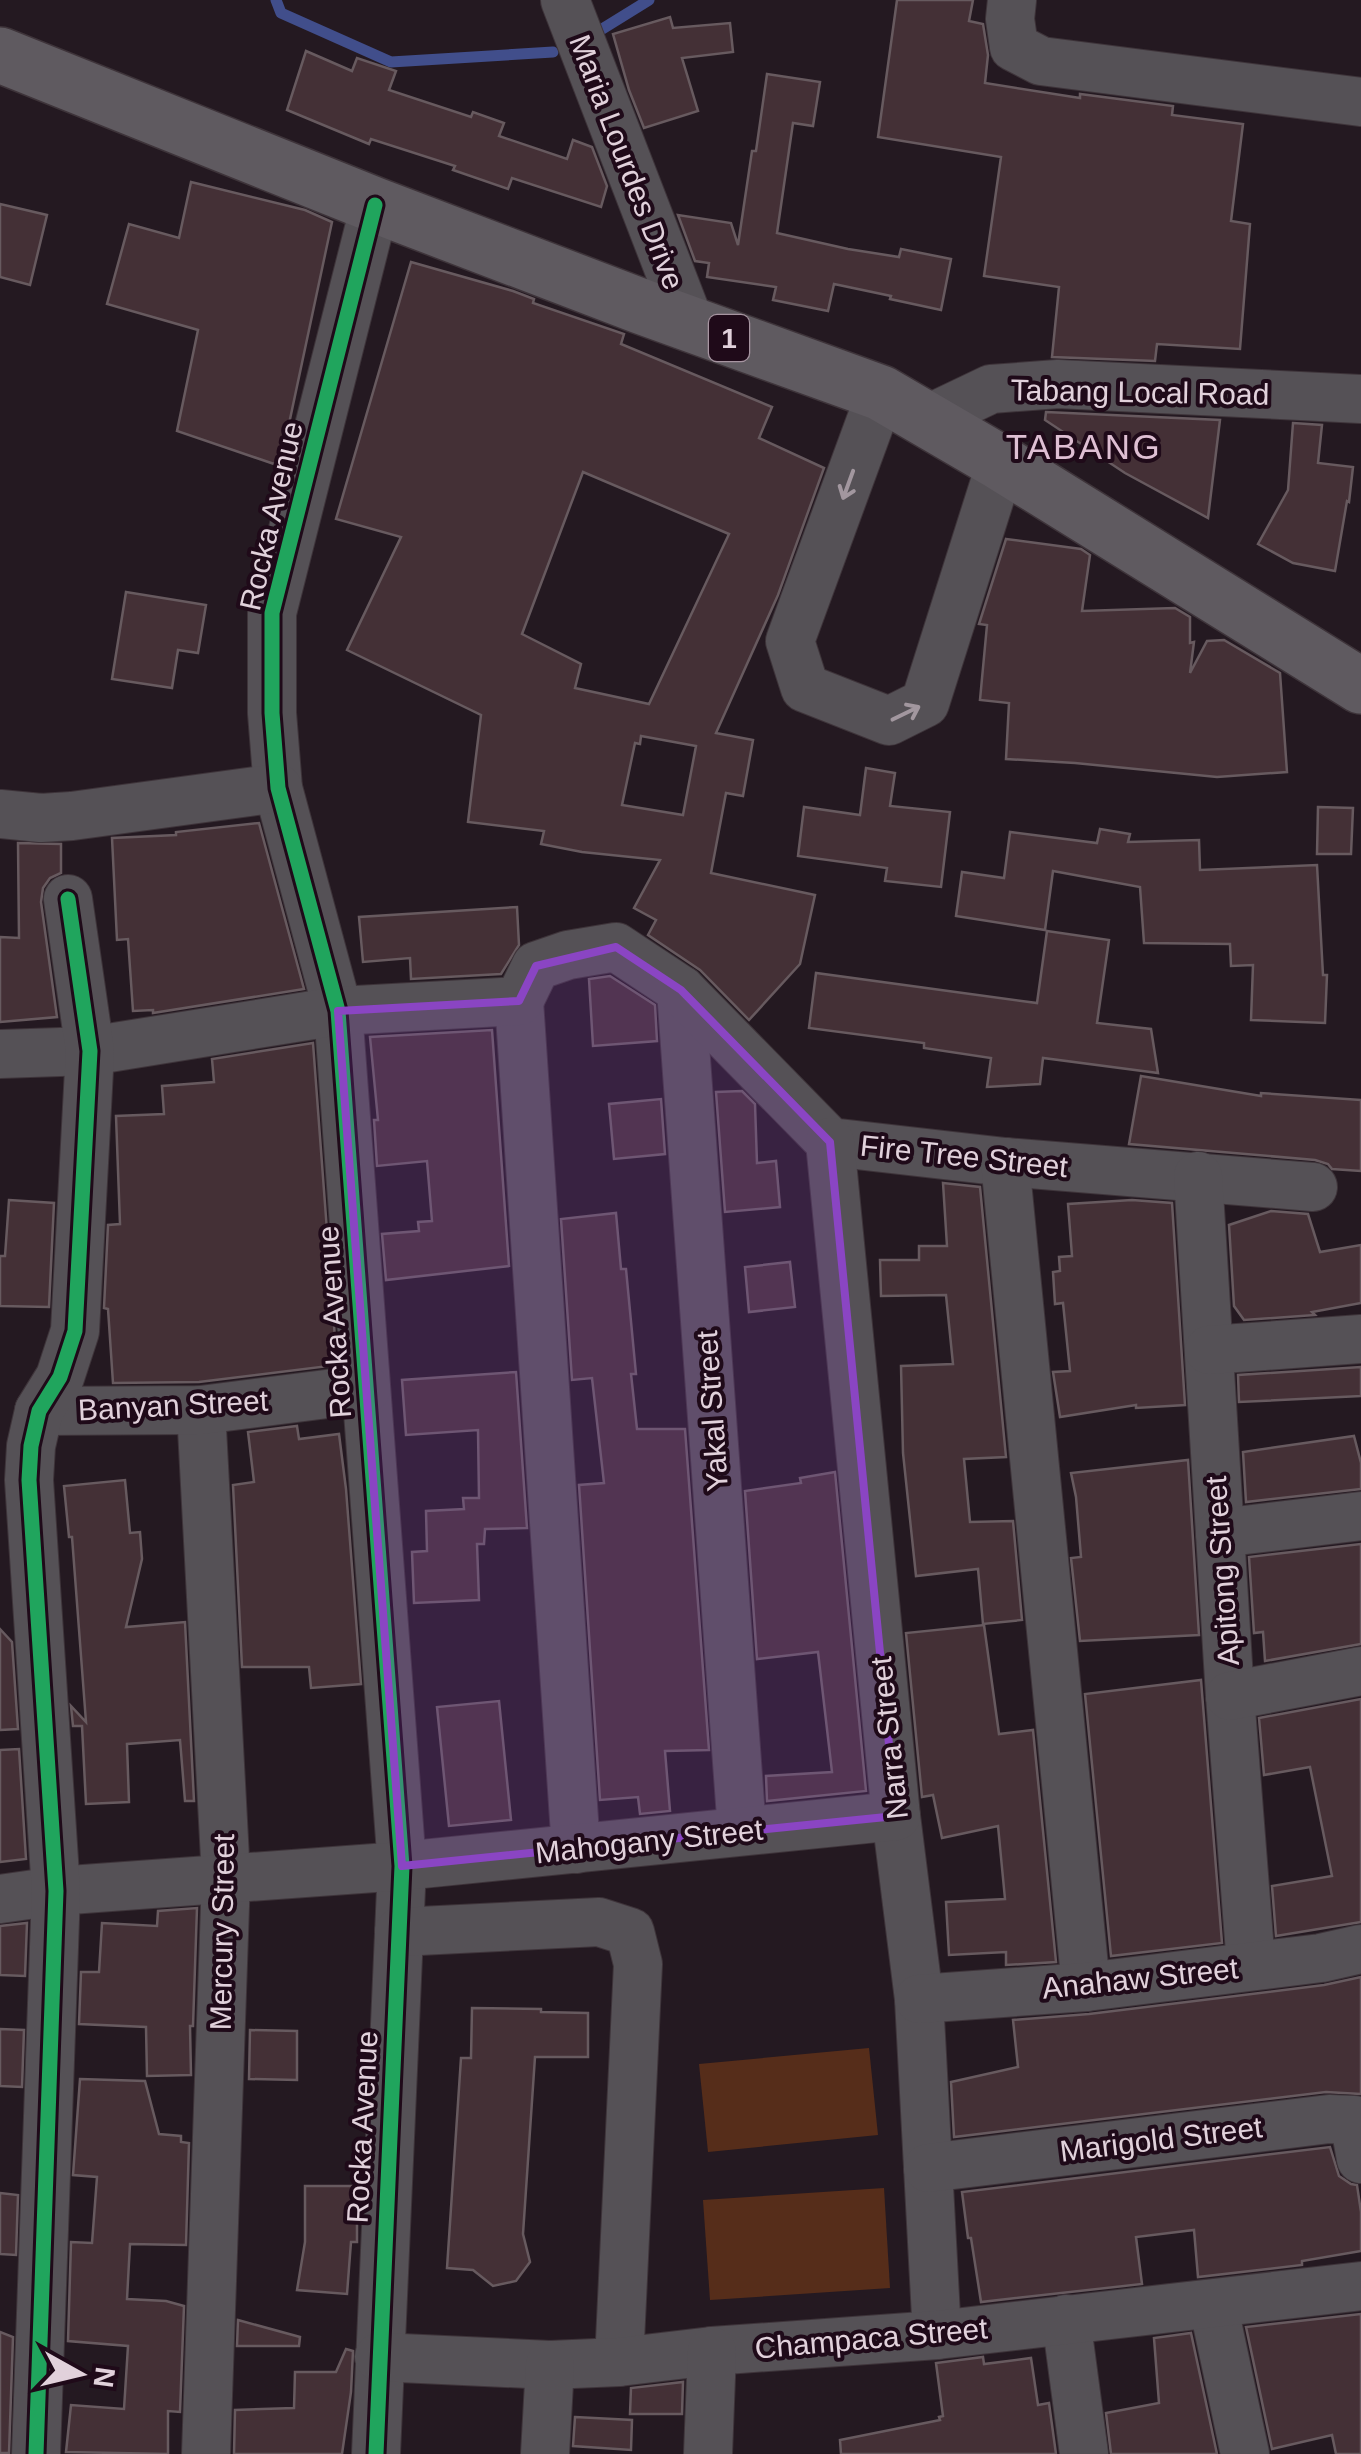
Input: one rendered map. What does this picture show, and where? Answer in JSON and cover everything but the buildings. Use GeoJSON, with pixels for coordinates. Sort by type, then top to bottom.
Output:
{"type":"FeatureCollection","features":[{"type":"Feature","properties":{"kind":"highway","name":"1"},"geometry":{"type":"LineString","coordinates":[[0,55],[375,205],[904,406],[1361,686]]}},
{"type":"Feature","properties":{"kind":"street","name":"Maria Lourdes Drive"},"geometry":{"type":"LineString","coordinates":[[565,0],[690,324]]}},
{"type":"Feature","properties":{"kind":"street"},"geometry":{"type":"LineString","coordinates":[[1012,0],[1014,47],[1041,61],[1361,102]]}},
{"type":"Feature","properties":{"kind":"street","name":"Rocka Avenue"},"geometry":{"type":"LineString","coordinates":[[375,205],[272,613],[272,712],[278,788],[338,1011],[402,1866],[376,2454]]}},
{"type":"Feature","properties":{"kind":"street","name":"Tabang Local Road"},"geometry":{"type":"LineString","coordinates":[[904,406],[991,389],[1058,384],[1361,400]]}},
{"type":"Feature","properties":{"kind":"street"},"geometry":{"type":"LineString","coordinates":[[904,406],[790,641],[805,688],[890,721],[925,703],[1001,463]]}},
{"type":"Feature","properties":{"kind":"street"},"geometry":{"type":"LineString","coordinates":[[0,814],[72,816],[278,788]]}},
{"type":"Feature","properties":{"kind":"street"},"geometry":{"type":"LineString","coordinates":[[36,2454],[56,1891],[29,1480],[39,1411],[60,1377],[75,1331],[90,1051],[68,900]]}},
{"type":"Feature","properties":{"kind":"street","name":"Fire Tree Street"},"geometry":{"type":"LineString","coordinates":[[519,1001],[536,966],[616,948],[681,990],[830,1142],[1005,1162],[1313,1186]]}},
{"type":"Feature","properties":{"kind":"street","name":"Yakal Street"},"geometry":{"type":"LineString","coordinates":[[681,990],[742,1831]]}},
{"type":"Feature","properties":{"kind":"street"},"geometry":{"type":"LineString","coordinates":[[0,1054],[90,1051],[338,1011],[519,1001],[576,1849]]}},
{"type":"Feature","properties":{"kind":"street","name":"Narra Street"},"geometry":{"type":"LineString","coordinates":[[830,1142],[896,1816],[919,1999],[937,2334]]}},
{"type":"Feature","properties":{"kind":"street"},"geometry":{"type":"LineString","coordinates":[[1005,1162],[1086,1986]]}},
{"type":"Feature","properties":{"kind":"street","name":"Apitong Street"},"geometry":{"type":"LineString","coordinates":[[1198,1176],[1251,1966]]}},
{"type":"Feature","properties":{"kind":"street"},"geometry":{"type":"LineString","coordinates":[[1209,1350],[1361,1339]]}},
{"type":"Feature","properties":{"kind":"street","name":"Banyan Street"},"geometry":{"type":"LineString","coordinates":[[39,1411],[201,1410],[366,1390]]}},
{"type":"Feature","properties":{"kind":"street","name":"Mercury Street"},"geometry":{"type":"LineString","coordinates":[[201,1410],[226,1878],[206,2454]]}},
{"type":"Feature","properties":{"kind":"street"},"geometry":{"type":"LineString","coordinates":[[1220,1533],[1361,1516]]}},
{"type":"Feature","properties":{"kind":"street"},"geometry":{"type":"LineString","coordinates":[[1230,1696],[1361,1672]]}},
{"type":"Feature","properties":{"kind":"street","name":"Mahogany Street"},"geometry":{"type":"LineString","coordinates":[[0,1899],[56,1891],[402,1866],[896,1816]]}},
{"type":"Feature","properties":{"kind":"street"},"geometry":{"type":"LineString","coordinates":[[399,1932],[599,1922],[630,1932],[638,1964],[619,2362]]}},
{"type":"Feature","properties":{"kind":"street","name":"Anahaw Street"},"geometry":{"type":"LineString","coordinates":[[919,1999],[1086,1986],[1321,1958],[1361,1949]]}},
{"type":"Feature","properties":{"kind":"street","name":"Marigold Street"},"geometry":{"type":"LineString","coordinates":[[928,2168],[1328,2119],[1354,2120],[1361,2160]]}},
{"type":"Feature","properties":{"kind":"street","name":"Champaca Street"},"geometry":{"type":"LineString","coordinates":[[379,2356],[550,2365],[619,2362],[937,2334],[1361,2286]]}},
{"type":"Feature","properties":{"kind":"street"},"geometry":{"type":"LineString","coordinates":[[1213,2304],[1245,2454]]}},
{"type":"Feature","properties":{"kind":"street"},"geometry":{"type":"LineString","coordinates":[[1066,2319],[1084,2454]]}},
{"type":"Feature","properties":{"kind":"street"},"geometry":{"type":"LineString","coordinates":[[708,2454],[712,2351]]}},
{"type":"Feature","properties":{"kind":"street"},"geometry":{"type":"LineString","coordinates":[[545,2454],[550,2365]]}},
{"type":"Feature","properties":{"kind":"highlighted area"},"geometry":{"type":"Polygon","coordinates":[[[616,947],[681,990],[830,1142],[896,1816],[402,1866],[338,1011],[519,1001],[536,966],[616,947]]]}},
{"type":"Feature","properties":{"kind":"shaded area"},"geometry":{"type":"Polygon","coordinates":[[[869,2048],[878,2135],[708,2152],[699,2064],[869,2048]]]}},
{"type":"Feature","properties":{"kind":"shaded area"},"geometry":{"type":"Polygon","coordinates":[[[884,2188],[890,2288],[710,2300],[703,2200],[884,2188]]]}},
{"type":"Feature","properties":{"kind":"waterway"},"geometry":{"type":"LineString","coordinates":[[276,0],[281,13],[391,62],[553,52]]}},
{"type":"Feature","properties":{"kind":"waterway"},"geometry":{"type":"LineString","coordinates":[[599,31],[649,0]]}},
{"type":"Feature","properties":{"kind":"cycle path"},"geometry":{"type":"LineString","coordinates":[[375,205],[272,613],[272,713],[278,788],[338,1011],[402,1866],[376,2454]]}},
{"type":"Feature","properties":{"kind":"cycle path"},"geometry":{"type":"LineString","coordinates":[[36,2454],[56,1891],[29,1480],[39,1411],[60,1377],[75,1331],[90,1051],[68,899]]}},
{"type":"Feature","properties":{"kind":"district","name":"TABANG"},"geometry":{"type":"Point","coordinates":[1084,446]}}]}
